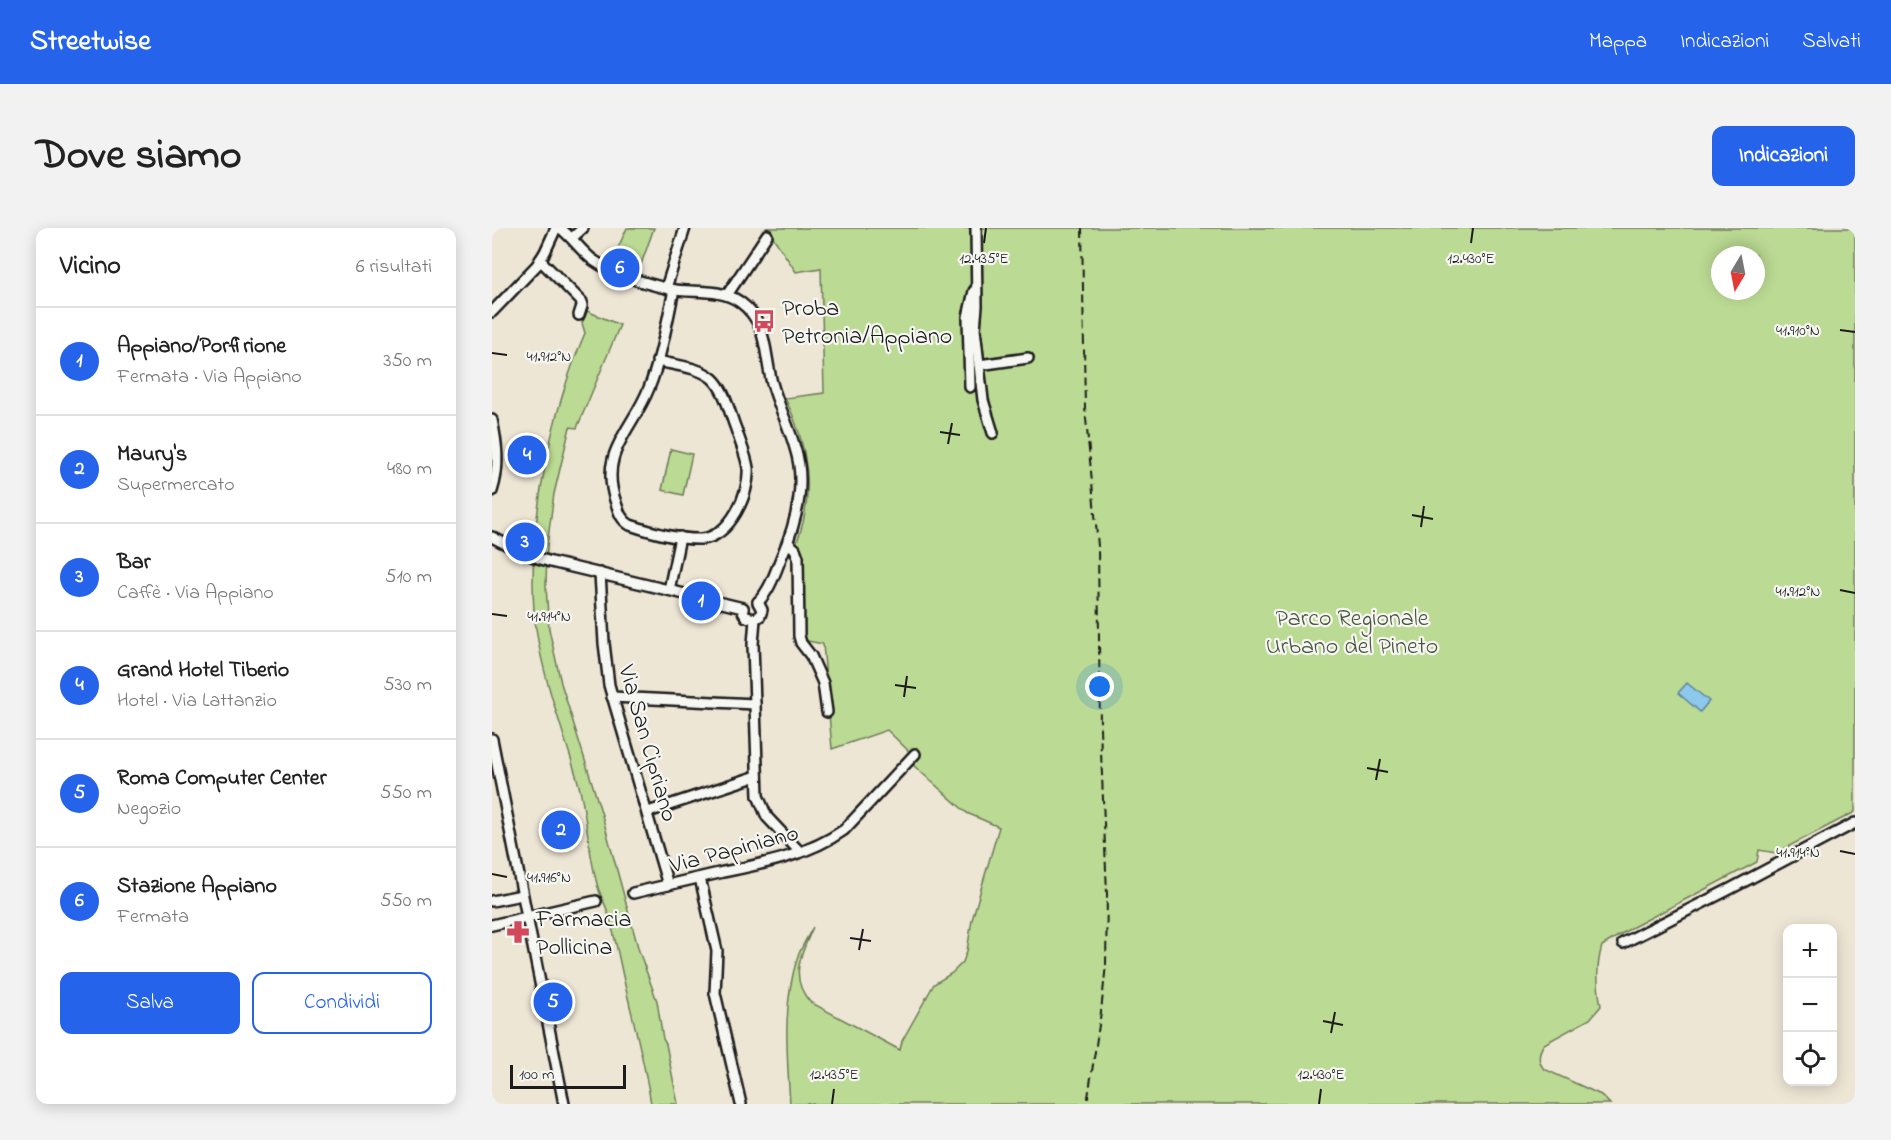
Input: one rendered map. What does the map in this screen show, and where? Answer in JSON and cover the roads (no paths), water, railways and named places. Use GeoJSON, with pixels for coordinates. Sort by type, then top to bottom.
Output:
{"type":"FeatureCollection","features":[{"type":"Feature","properties":{"kind":"street"},"geometry":{"type":"LineString","coordinates":[[492,312],[540,260],[558,228],[596,261],[626,275],[670,289],[727,295],[744,305],[761,327],[772,382],[797,453],[799,474],[799,499],[788,543],[767,592],[758,602]]}},
{"type":"Feature","properties":{"kind":"street"},"geometry":{"type":"LineString","coordinates":[[572,238],[583,228]]}},
{"type":"Feature","properties":{"kind":"street"},"geometry":{"type":"LineString","coordinates":[[657,361],[703,373],[715,381],[742,447],[747,466],[746,486],[732,520],[718,534],[703,539],[680,537],[626,523],[619,512],[611,483],[610,467],[614,453],[648,392],[657,361],[670,289],[685,228]]}},
{"type":"Feature","properties":{"kind":"street"},"geometry":{"type":"LineString","coordinates":[[976,228],[975,329],[983,400],[993,433]]}},
{"type":"Feature","properties":{"kind":"street"},"geometry":{"type":"LineString","coordinates":[[727,295],[767,235]]}},
{"type":"Feature","properties":{"kind":"street"},"geometry":{"type":"LineString","coordinates":[[540,260],[582,302],[579,315]]}},
{"type":"Feature","properties":{"kind":"street"},"geometry":{"type":"LineString","coordinates":[[970,387],[968,318],[977,278]]}},
{"type":"Feature","properties":{"kind":"street"},"geometry":{"type":"LineString","coordinates":[[979,366],[1028,358]]}},
{"type":"Feature","properties":{"kind":"street"},"geometry":{"type":"LineString","coordinates":[[492,420],[497,472],[492,491]]}},
{"type":"Feature","properties":{"kind":"street"},"geometry":{"type":"LineString","coordinates":[[492,537],[525,554],[743,608]]}},
{"type":"Feature","properties":{"kind":"street"},"geometry":{"type":"LineString","coordinates":[[669,590],[680,537]]}},
{"type":"Feature","properties":{"kind":"street"},"geometry":{"type":"LineString","coordinates":[[788,543],[795,549],[798,557],[801,643],[811,656],[824,683],[827,712]]}},
{"type":"Feature","properties":{"kind":"street","name":"Via San Cipriano"},"geometry":{"type":"LineString","coordinates":[[600,573],[605,655],[612,697],[668,885]]}},
{"type":"Feature","properties":{"kind":"street"},"geometry":{"type":"LineString","coordinates":[[743,608],[751,601],[758,602]]}},
{"type":"Feature","properties":{"kind":"street"},"geometry":{"type":"LineString","coordinates":[[743,608],[746,617],[755,619],[760,616],[762,610],[758,602]]}},
{"type":"Feature","properties":{"kind":"street"},"geometry":{"type":"LineString","coordinates":[[755,619],[753,644],[758,796],[762,808],[771,821],[800,852]]}},
{"type":"Feature","properties":{"kind":"street"},"geometry":{"type":"LineString","coordinates":[[612,697],[755,704]]}},
{"type":"Feature","properties":{"kind":"street"},"geometry":{"type":"LineString","coordinates":[[492,739],[564,1104]]}},
{"type":"Feature","properties":{"kind":"street","name":"Via Papiniano"},"geometry":{"type":"LineString","coordinates":[[633,893],[761,865],[831,839],[844,830],[915,754]]}},
{"type":"Feature","properties":{"kind":"street"},"geometry":{"type":"LineString","coordinates":[[648,812],[757,776]]}},
{"type":"Feature","properties":{"kind":"street"},"geometry":{"type":"LineString","coordinates":[[1623,943],[1855,823]]}},
{"type":"Feature","properties":{"kind":"street"},"geometry":{"type":"LineString","coordinates":[[700,878],[717,951],[715,993],[741,1104]]}},
{"type":"Feature","properties":{"kind":"street"},"geometry":{"type":"LineString","coordinates":[[492,902],[522,895]]}},
{"type":"Feature","properties":{"kind":"street"},"geometry":{"type":"LineString","coordinates":[[492,925],[596,902]]}},
{"type":"Feature","properties":{"kind":"water"},"geometry":{"type":"Polygon","coordinates":[[[1687,683],[1709,701],[1700,712],[1678,693],[1687,683]]]}},
{"type":"Feature","properties":{"kind":"railway"},"geometry":{"type":"LineString","coordinates":[[1082,228],[1085,408],[1098,546],[1100,728],[1107,894],[1106,964],[1087,1104]]}},
{"type":"Feature","properties":{"kind":"place","name":"Stazione Appiano"},"geometry":{"type":"Point","coordinates":[620,268]}},
{"type":"Feature","properties":{"kind":"place","name":"Proba Petronia/Appiano"},"geometry":{"type":"Point","coordinates":[764,321]}},
{"type":"Feature","properties":{"kind":"place","name":"Grand Hotel Tiberio"},"geometry":{"type":"Point","coordinates":[527,455]}},
{"type":"Feature","properties":{"kind":"place","name":"Bar"},"geometry":{"type":"Point","coordinates":[525,542]}},
{"type":"Feature","properties":{"kind":"place","name":"Appiano/Porfirione"},"geometry":{"type":"Point","coordinates":[701,601]}},
{"type":"Feature","properties":{"kind":"place","name":"Maury's"},"geometry":{"type":"Point","coordinates":[561,830]}},
{"type":"Feature","properties":{"kind":"place","name":"Farmacia Pollicina"},"geometry":{"type":"Point","coordinates":[518,932]}},
{"type":"Feature","properties":{"kind":"place","name":"Roma Computer Center"},"geometry":{"type":"Point","coordinates":[553,1002]}},
{"type":"Feature","properties":{"kind":"park label","name":"Parco Regionale Urbano del Pineto"},"geometry":{"type":"Point","coordinates":[1352,631]}}]}
